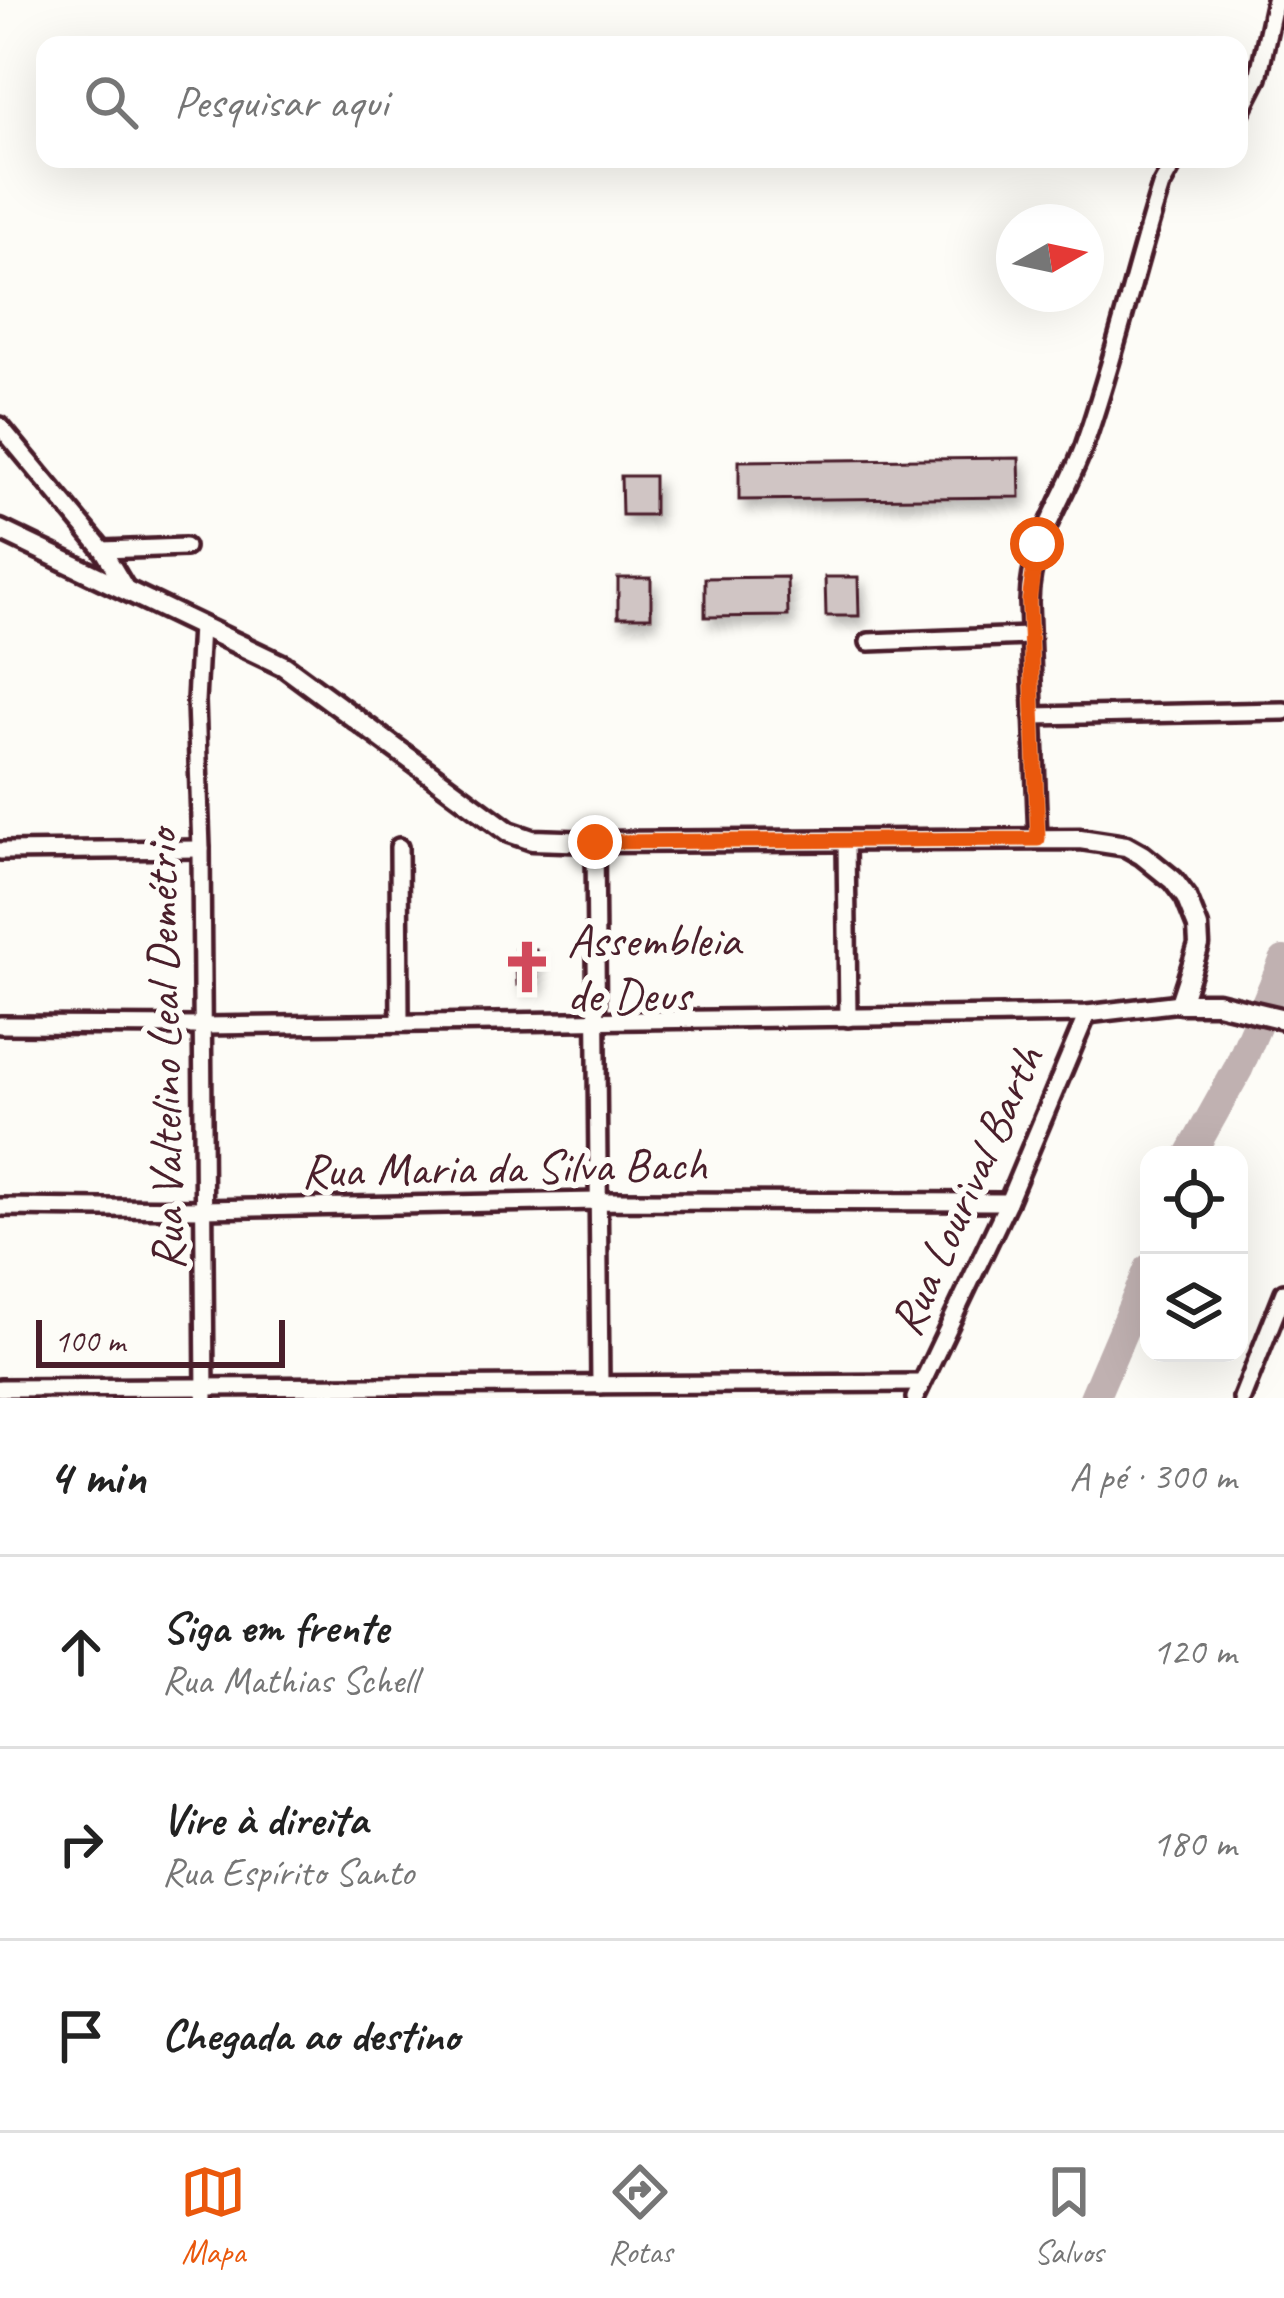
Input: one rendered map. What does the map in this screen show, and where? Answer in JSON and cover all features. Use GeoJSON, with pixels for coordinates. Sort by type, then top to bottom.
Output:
{"type":"FeatureCollection","features":[{"type":"Feature","properties":{"kind":"street"},"geometry":{"type":"LineString","coordinates":[[1248,97],[1258,78],[1275,0]]}},
{"type":"Feature","properties":{"kind":"street"},"geometry":{"type":"LineString","coordinates":[[1038,839],[1029,584],[1037,544],[1082,450],[1154,207],[1172,168]]}},
{"type":"Feature","properties":{"kind":"street"},"geometry":{"type":"LineString","coordinates":[[0,426],[103,550],[128,592]]}},
{"type":"Feature","properties":{"kind":"street"},"geometry":{"type":"LineString","coordinates":[[0,530],[284,666],[508,832],[532,840],[1080,839],[1126,846],[1158,865],[1193,911],[1199,945],[1180,1003]]}},
{"type":"Feature","properties":{"kind":"street"},"geometry":{"type":"LineString","coordinates":[[103,550],[184,547]]}},
{"type":"Feature","properties":{"kind":"street","name":"Rua Valtelino Leal Demétrio"},"geometry":{"type":"LineString","coordinates":[[200,626],[196,700],[205,1392]]}},
{"type":"Feature","properties":{"kind":"street"},"geometry":{"type":"LineString","coordinates":[[869,642],[1030,636]]}},
{"type":"Feature","properties":{"kind":"street"},"geometry":{"type":"LineString","coordinates":[[1033,716],[1284,711]]}},
{"type":"Feature","properties":{"kind":"street"},"geometry":{"type":"LineString","coordinates":[[846,841],[848,1018]]}},
{"type":"Feature","properties":{"kind":"street"},"geometry":{"type":"LineString","coordinates":[[595,842],[600,1384]]}},
{"type":"Feature","properties":{"kind":"street"},"geometry":{"type":"LineString","coordinates":[[399,847],[400,1023]]}},
{"type":"Feature","properties":{"kind":"street"},"geometry":{"type":"LineString","coordinates":[[0,850],[201,849]]}},
{"type":"Feature","properties":{"kind":"street"},"geometry":{"type":"LineString","coordinates":[[0,1024],[202,1026],[1087,1014],[1180,1003],[1217,1003],[1284,1019]]}},
{"type":"Feature","properties":{"kind":"street","name":"Rua Lourival Barth"},"geometry":{"type":"LineString","coordinates":[[918,1390],[1008,1202],[1087,1014]]}},
{"type":"Feature","properties":{"kind":"street","name":"Rua Maria da Silva Bach"},"geometry":{"type":"LineString","coordinates":[[0,1208],[1008,1202]]}},
{"type":"Feature","properties":{"kind":"street"},"geometry":{"type":"LineString","coordinates":[[1242,1398],[1284,1292]]}},
{"type":"Feature","properties":{"kind":"street"},"geometry":{"type":"LineString","coordinates":[[0,1388],[205,1392],[600,1384],[918,1390]]}},
{"type":"Feature","properties":{"kind":"building"},"geometry":{"type":"Polygon","coordinates":[[[1019,458],[1020,497],[739,500],[739,461],[1019,458]]]}},
{"type":"Feature","properties":{"kind":"building"},"geometry":{"type":"Polygon","coordinates":[[[621,476],[654,476],[654,515],[622,515],[621,476]]]}},
{"type":"Feature","properties":{"kind":"building"},"geometry":{"type":"Polygon","coordinates":[[[787,577],[788,616],[705,617],[705,578],[787,577]]]}},
{"type":"Feature","properties":{"kind":"building"},"geometry":{"type":"Polygon","coordinates":[[[825,577],[858,577],[859,616],[826,616],[825,577]]]}},
{"type":"Feature","properties":{"kind":"building"},"geometry":{"type":"Polygon","coordinates":[[[618,578],[651,578],[651,617],[618,617],[618,578]]]}},
{"type":"Feature","properties":{"kind":"building","name":"Assembleia de Deus"},"geometry":{"type":"Polygon","coordinates":[[[515,949],[536,949],[538,984],[517,985],[515,949]]]}},
{"type":"Feature","properties":{"kind":"waterway"},"geometry":{"type":"LineString","coordinates":[[1195,1146],[1238,1069],[1284,961]]}},
{"type":"Feature","properties":{"kind":"waterway"},"geometry":{"type":"LineString","coordinates":[[1094,1398],[1140,1290]]}},
{"type":"Feature","properties":{"kind":"place","name":"Assembleia de Deus"},"geometry":{"type":"Point","coordinates":[527,967]}},
{"type":"Feature","properties":{"kind":"route"},"geometry":{"type":"LineString","coordinates":[[595,842],[1038,839],[1029,602],[1037,544]]}}]}
